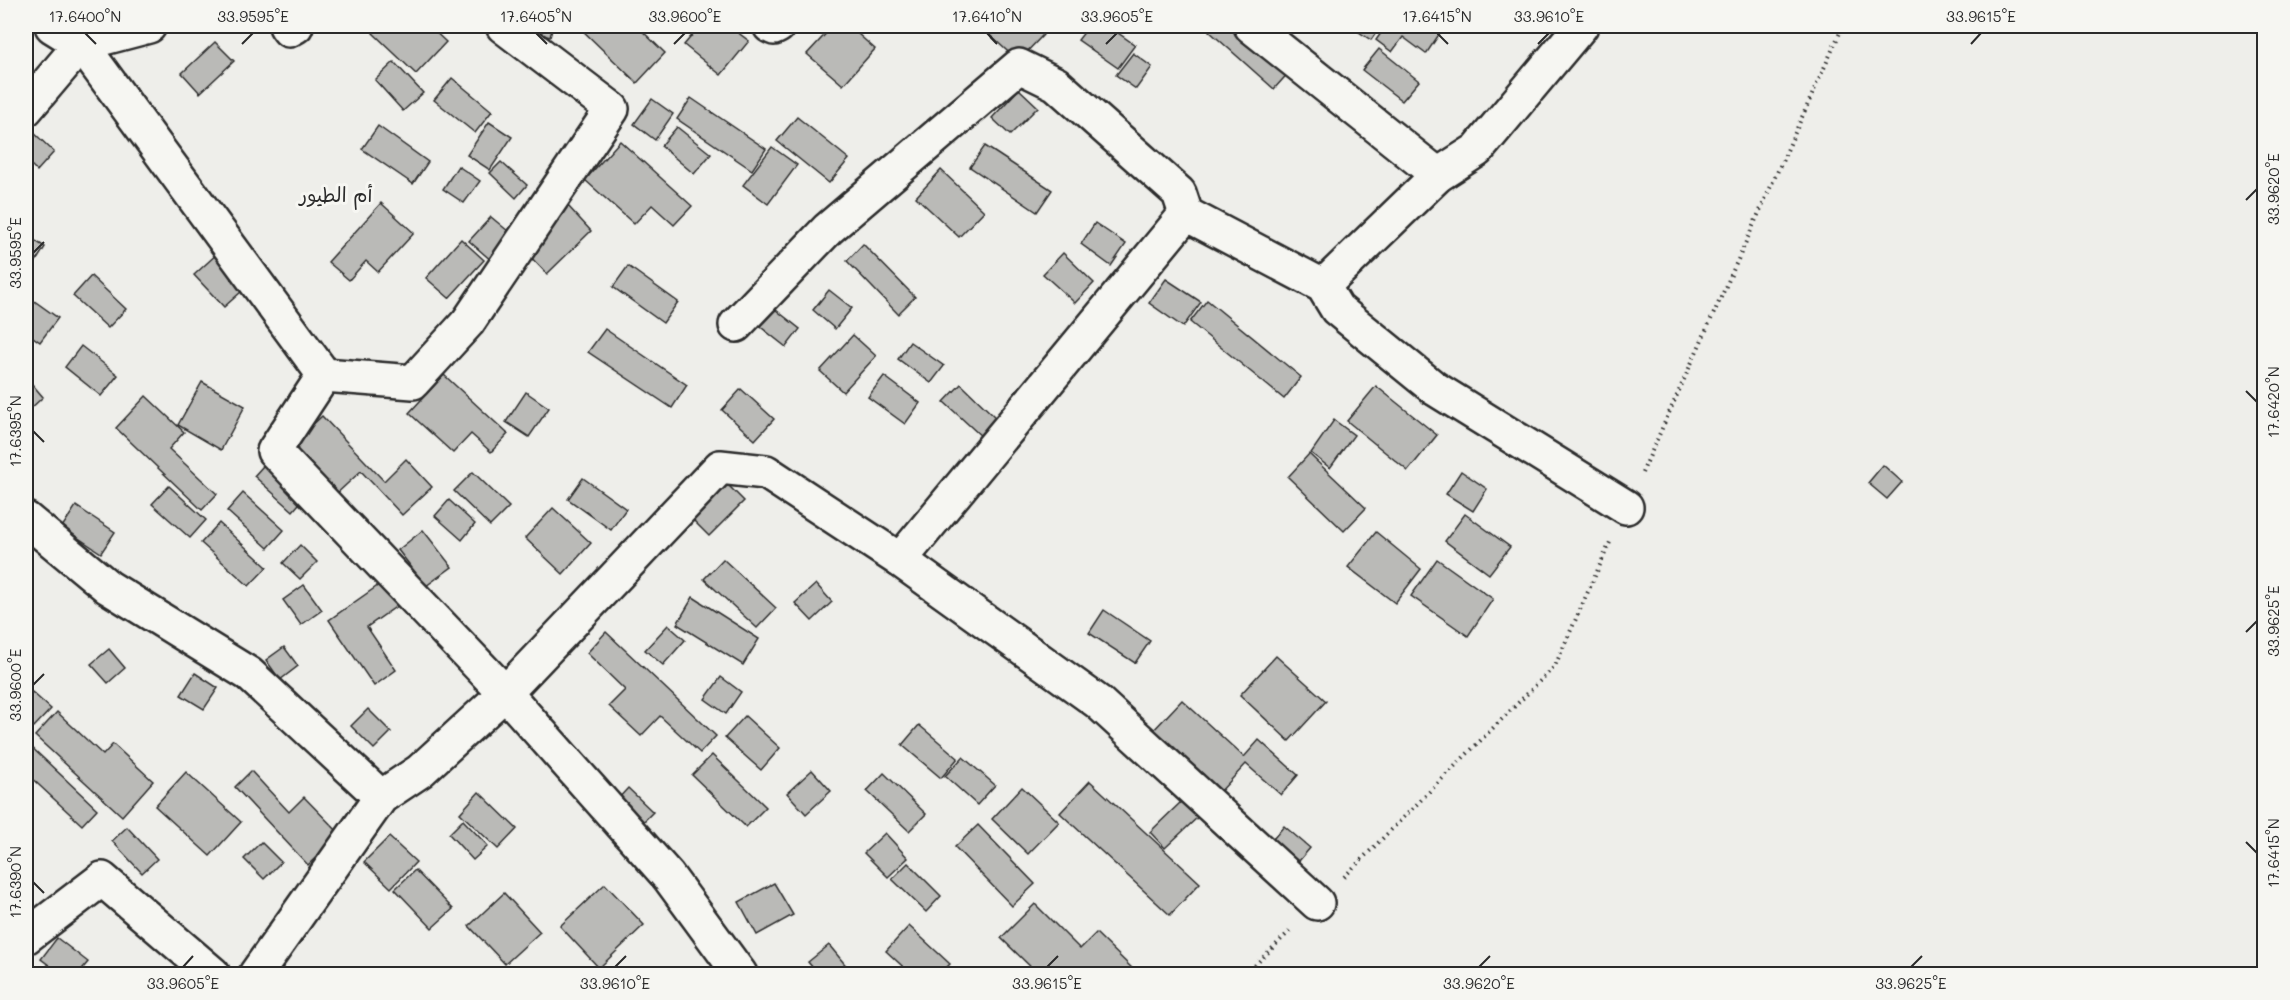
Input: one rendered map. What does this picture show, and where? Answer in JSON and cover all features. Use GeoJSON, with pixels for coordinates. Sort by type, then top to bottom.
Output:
{"type":"FeatureCollection","features":[{"type":"Feature","properties":{"kind":"street"},"geometry":{"type":"LineString","coordinates":[[52,26],[81,44],[324,375],[413,382],[468,322],[612,109],[504,26]]}},
{"type":"Feature","properties":{"kind":"street"},"geometry":{"type":"LineString","coordinates":[[26,109],[81,44],[149,26]]}},
{"type":"Feature","properties":{"kind":"street"},"geometry":{"type":"LineString","coordinates":[[286,26],[289,30],[296,26]]}},
{"type":"Feature","properties":{"kind":"street"},"geometry":{"type":"LineString","coordinates":[[770,26],[774,28],[778,26]]}},
{"type":"Feature","properties":{"kind":"street"},"geometry":{"type":"LineString","coordinates":[[1251,26],[1438,175]]}},
{"type":"Feature","properties":{"kind":"street"},"geometry":{"type":"LineString","coordinates":[[1323,286],[1438,175],[1477,150],[1581,26]]}},
{"type":"Feature","properties":{"kind":"street"},"geometry":{"type":"LineString","coordinates":[[736,325],[828,229],[1019,66],[1056,84],[1170,185],[1179,193],[1186,214],[1323,286],[1337,309],[1434,388],[1626,507]]}},
{"type":"Feature","properties":{"kind":"street"},"geometry":{"type":"LineString","coordinates":[[900,560],[1186,214]]}},
{"type":"Feature","properties":{"kind":"street"},"geometry":{"type":"LineString","coordinates":[[324,375],[274,451],[505,693],[668,876],[740,975]]}},
{"type":"Feature","properties":{"kind":"street"},"geometry":{"type":"LineString","coordinates":[[256,975],[381,796],[420,771],[505,693],[720,467],[766,472],[900,560],[1098,702],[1317,903]]}},
{"type":"Feature","properties":{"kind":"street"},"geometry":{"type":"LineString","coordinates":[[26,519],[108,587],[249,674],[381,796]]}},
{"type":"Feature","properties":{"kind":"street"},"geometry":{"type":"LineString","coordinates":[[26,937],[102,879],[213,975]]}},
{"type":"Feature","properties":{"kind":"building"},"geometry":{"type":"Polygon","coordinates":[[[380,26],[429,26],[446,42],[416,74],[373,33],[380,26]]]}},
{"type":"Feature","properties":{"kind":"building"},"geometry":{"type":"Polygon","coordinates":[[[522,26],[553,26],[550,37],[522,28],[522,26]]]}},
{"type":"Feature","properties":{"kind":"building"},"geometry":{"type":"Polygon","coordinates":[[[578,26],[637,26],[665,53],[637,83],[578,26]]]}},
{"type":"Feature","properties":{"kind":"building"},"geometry":{"type":"Polygon","coordinates":[[[700,26],[729,26],[749,41],[721,75],[684,45],[700,26]]]}},
{"type":"Feature","properties":{"kind":"building"},"geometry":{"type":"Polygon","coordinates":[[[833,26],[849,26],[875,49],[843,85],[807,54],[833,26]]]}},
{"type":"Feature","properties":{"kind":"building"},"geometry":{"type":"Polygon","coordinates":[[[980,26],[1033,26],[1043,35],[1018,61],[980,26]]]}},
{"type":"Feature","properties":{"kind":"building"},"geometry":{"type":"Polygon","coordinates":[[[1089,26],[1108,26],[1135,45],[1118,68],[1078,40],[1089,26]]]}},
{"type":"Feature","properties":{"kind":"building"},"geometry":{"type":"Polygon","coordinates":[[[1214,26],[1240,26],[1291,70],[1274,89],[1209,31],[1214,26]]]}},
{"type":"Feature","properties":{"kind":"building"},"geometry":{"type":"Polygon","coordinates":[[[1350,26],[1381,26],[1371,40],[1350,26]]]}},
{"type":"Feature","properties":{"kind":"building"},"geometry":{"type":"Polygon","coordinates":[[[1386,26],[1444,27],[1426,54],[1403,37],[1392,52],[1376,40],[1386,26]]]}},
{"type":"Feature","properties":{"kind":"building"},"geometry":{"type":"Polygon","coordinates":[[[215,42],[234,61],[200,93],[182,73],[215,42]]]}},
{"type":"Feature","properties":{"kind":"building"},"geometry":{"type":"Polygon","coordinates":[[[1379,49],[1419,81],[1402,101],[1362,70],[1379,49]]]}},
{"type":"Feature","properties":{"kind":"building"},"geometry":{"type":"Polygon","coordinates":[[[1133,53],[1152,67],[1136,89],[1116,75],[1133,53]]]}},
{"type":"Feature","properties":{"kind":"building"},"geometry":{"type":"Polygon","coordinates":[[[394,62],[423,93],[403,111],[375,80],[394,62]]]}},
{"type":"Feature","properties":{"kind":"building"},"geometry":{"type":"Polygon","coordinates":[[[452,78],[492,111],[475,133],[434,100],[452,78]]]}},
{"type":"Feature","properties":{"kind":"building"},"geometry":{"type":"Polygon","coordinates":[[[1019,89],[1038,107],[1010,135],[992,118],[1019,89]]]}},
{"type":"Feature","properties":{"kind":"building"},"geometry":{"type":"Polygon","coordinates":[[[691,98],[766,149],[752,170],[677,119],[691,98]]]}},
{"type":"Feature","properties":{"kind":"building"},"geometry":{"type":"Polygon","coordinates":[[[652,99],[673,114],[655,140],[634,124],[652,99]]]}},
{"type":"Feature","properties":{"kind":"building"},"geometry":{"type":"Polygon","coordinates":[[[797,117],[849,159],[829,183],[777,141],[797,117]]]}},
{"type":"Feature","properties":{"kind":"building"},"geometry":{"type":"Polygon","coordinates":[[[489,122],[512,137],[490,170],[467,155],[489,122]]]}},
{"type":"Feature","properties":{"kind":"building"},"geometry":{"type":"Polygon","coordinates":[[[378,126],[428,162],[413,184],[362,149],[378,126]]]}},
{"type":"Feature","properties":{"kind":"building"},"geometry":{"type":"Polygon","coordinates":[[[677,127],[711,154],[694,174],[661,146],[677,127]]]}},
{"type":"Feature","properties":{"kind":"building"},"geometry":{"type":"Polygon","coordinates":[[[31,130],[54,152],[37,171],[26,160],[26,136],[31,130]]]}},
{"type":"Feature","properties":{"kind":"building"},"geometry":{"type":"Polygon","coordinates":[[[620,141],[692,206],[674,225],[652,205],[634,224],[585,180],[620,141]]]}},
{"type":"Feature","properties":{"kind":"building"},"geometry":{"type":"Polygon","coordinates":[[[985,146],[1052,190],[1037,212],[970,167],[985,146]]]}},
{"type":"Feature","properties":{"kind":"building"},"geometry":{"type":"Polygon","coordinates":[[[772,147],[797,165],[768,204],[743,185],[772,147]]]}},
{"type":"Feature","properties":{"kind":"building"},"geometry":{"type":"Polygon","coordinates":[[[501,162],[527,185],[516,198],[490,173],[501,162]]]}},
{"type":"Feature","properties":{"kind":"building"},"geometry":{"type":"Polygon","coordinates":[[[458,166],[480,181],[464,203],[443,189],[458,166]]]}},
{"type":"Feature","properties":{"kind":"building"},"geometry":{"type":"Polygon","coordinates":[[[941,170],[984,211],[959,237],[916,197],[941,170]]]}},
{"type":"Feature","properties":{"kind":"building"},"geometry":{"type":"Polygon","coordinates":[[[381,203],[414,233],[378,272],[366,261],[349,280],[328,262],[381,203]]]}},
{"type":"Feature","properties":{"kind":"building"},"geometry":{"type":"Polygon","coordinates":[[[568,206],[591,231],[547,274],[523,249],[568,206]]]}},
{"type":"Feature","properties":{"kind":"building"},"geometry":{"type":"Polygon","coordinates":[[[491,217],[514,236],[493,262],[469,241],[491,217]]]}},
{"type":"Feature","properties":{"kind":"building"},"geometry":{"type":"Polygon","coordinates":[[[1095,223],[1126,244],[1111,266],[1081,244],[1095,223]]]}},
{"type":"Feature","properties":{"kind":"building"},"geometry":{"type":"Polygon","coordinates":[[[26,235],[45,247],[30,271],[26,269],[26,235]]]}},
{"type":"Feature","properties":{"kind":"building"},"geometry":{"type":"Polygon","coordinates":[[[461,239],[484,260],[449,298],[426,278],[461,239]]]}},
{"type":"Feature","properties":{"kind":"building"},"geometry":{"type":"Polygon","coordinates":[[[863,244],[915,297],[898,314],[847,261],[863,244]]]}},
{"type":"Feature","properties":{"kind":"building"},"geometry":{"type":"Polygon","coordinates":[[[219,252],[250,284],[224,307],[194,275],[219,252]]]}},
{"type":"Feature","properties":{"kind":"building"},"geometry":{"type":"Polygon","coordinates":[[[1063,253],[1094,283],[1075,303],[1043,274],[1063,253]]]}},
{"type":"Feature","properties":{"kind":"building"},"geometry":{"type":"Polygon","coordinates":[[[628,266],[678,302],[663,323],[613,287],[628,266]]]}},
{"type":"Feature","properties":{"kind":"building"},"geometry":{"type":"Polygon","coordinates":[[[91,276],[126,309],[108,328],[73,296],[91,276]]]}},
{"type":"Feature","properties":{"kind":"building"},"geometry":{"type":"Polygon","coordinates":[[[1166,279],[1201,302],[1183,327],[1149,303],[1166,279]]]}},
{"type":"Feature","properties":{"kind":"building"},"geometry":{"type":"Polygon","coordinates":[[[829,290],[852,308],[835,329],[813,310],[829,290]]]}},
{"type":"Feature","properties":{"kind":"building"},"geometry":{"type":"Polygon","coordinates":[[[26,295],[58,318],[40,342],[26,332],[26,295]]]}},
{"type":"Feature","properties":{"kind":"building"},"geometry":{"type":"Polygon","coordinates":[[[1207,300],[1301,377],[1284,399],[1190,322],[1207,300]]]}},
{"type":"Feature","properties":{"kind":"building"},"geometry":{"type":"Polygon","coordinates":[[[771,306],[800,329],[786,347],[757,324],[771,306]]]}},
{"type":"Feature","properties":{"kind":"building"},"geometry":{"type":"Polygon","coordinates":[[[605,329],[687,385],[672,408],[588,352],[605,329]]]}},
{"type":"Feature","properties":{"kind":"building"},"geometry":{"type":"Polygon","coordinates":[[[853,335],[876,356],[843,392],[820,371],[853,335]]]}},
{"type":"Feature","properties":{"kind":"building"},"geometry":{"type":"Polygon","coordinates":[[[910,342],[944,366],[931,383],[898,359],[910,342]]]}},
{"type":"Feature","properties":{"kind":"building"},"geometry":{"type":"Polygon","coordinates":[[[81,346],[118,375],[101,396],[65,367],[81,346]]]}},
{"type":"Feature","properties":{"kind":"building"},"geometry":{"type":"Polygon","coordinates":[[[444,375],[508,434],[491,452],[471,434],[453,453],[409,413],[444,375]]]}},
{"type":"Feature","properties":{"kind":"building"},"geometry":{"type":"Polygon","coordinates":[[[884,376],[920,403],[905,424],[868,397],[884,376]]]}},
{"type":"Feature","properties":{"kind":"building"},"geometry":{"type":"Polygon","coordinates":[[[26,377],[43,397],[27,412],[26,410],[26,377]]]}},
{"type":"Feature","properties":{"kind":"building"},"geometry":{"type":"Polygon","coordinates":[[[202,382],[245,406],[221,450],[178,425],[202,382]]]}},
{"type":"Feature","properties":{"kind":"building"},"geometry":{"type":"Polygon","coordinates":[[[961,384],[998,420],[982,437],[944,402],[961,384]]]}},
{"type":"Feature","properties":{"kind":"building"},"geometry":{"type":"Polygon","coordinates":[[[1376,386],[1437,435],[1408,471],[1347,421],[1376,386]]]}},
{"type":"Feature","properties":{"kind":"building"},"geometry":{"type":"Polygon","coordinates":[[[741,389],[774,419],[755,440],[722,410],[741,389]]]}},
{"type":"Feature","properties":{"kind":"building"},"geometry":{"type":"Polygon","coordinates":[[[526,392],[549,408],[529,437],[506,422],[526,392]]]}},
{"type":"Feature","properties":{"kind":"building"},"geometry":{"type":"Polygon","coordinates":[[[146,396],[184,432],[169,449],[217,494],[202,510],[116,428],[146,396]]]}},
{"type":"Feature","properties":{"kind":"building"},"geometry":{"type":"Polygon","coordinates":[[[322,416],[384,481],[406,459],[432,487],[402,515],[361,471],[333,497],[288,448],[322,416]]]}},
{"type":"Feature","properties":{"kind":"building"},"geometry":{"type":"Polygon","coordinates":[[[1334,420],[1354,435],[1330,468],[1311,453],[1334,420]]]}},
{"type":"Feature","properties":{"kind":"building"},"geometry":{"type":"Polygon","coordinates":[[[1309,454],[1366,508],[1344,531],[1288,477],[1309,454]]]}},
{"type":"Feature","properties":{"kind":"building"},"geometry":{"type":"Polygon","coordinates":[[[272,456],[310,491],[293,511],[254,476],[272,456]]]}},
{"type":"Feature","properties":{"kind":"building"},"geometry":{"type":"Polygon","coordinates":[[[1883,465],[1902,482],[1887,499],[1868,483],[1883,465]]]}},
{"type":"Feature","properties":{"kind":"building"},"geometry":{"type":"Polygon","coordinates":[[[1461,471],[1487,489],[1473,511],[1446,494],[1461,471]]]}},
{"type":"Feature","properties":{"kind":"building"},"geometry":{"type":"Polygon","coordinates":[[[473,472],[509,507],[490,526],[454,491],[473,472]]]}},
{"type":"Feature","properties":{"kind":"building"},"geometry":{"type":"Polygon","coordinates":[[[583,478],[626,509],[611,530],[568,499],[583,478]]]}},
{"type":"Feature","properties":{"kind":"building"},"geometry":{"type":"Polygon","coordinates":[[[727,484],[744,501],[709,536],[692,519],[727,484]]]}},
{"type":"Feature","properties":{"kind":"building"},"geometry":{"type":"Polygon","coordinates":[[[169,486],[206,520],[190,538],[152,504],[169,486]]]}},
{"type":"Feature","properties":{"kind":"building"},"geometry":{"type":"Polygon","coordinates":[[[243,493],[284,530],[268,548],[227,511],[243,493]]]}},
{"type":"Feature","properties":{"kind":"building"},"geometry":{"type":"Polygon","coordinates":[[[449,500],[475,524],[462,540],[435,516],[449,500]]]}},
{"type":"Feature","properties":{"kind":"building"},"geometry":{"type":"Polygon","coordinates":[[[76,506],[115,532],[101,553],[62,527],[76,506]]]}},
{"type":"Feature","properties":{"kind":"building"},"geometry":{"type":"Polygon","coordinates":[[[553,508],[591,543],[563,574],[525,538],[553,508]]]}},
{"type":"Feature","properties":{"kind":"building"},"geometry":{"type":"Polygon","coordinates":[[[1465,514],[1510,547],[1489,574],[1445,541],[1465,514]]]}},
{"type":"Feature","properties":{"kind":"building"},"geometry":{"type":"Polygon","coordinates":[[[219,523],[267,567],[249,586],[201,543],[219,523]]]}},
{"type":"Feature","properties":{"kind":"building"},"geometry":{"type":"Polygon","coordinates":[[[423,530],[452,567],[426,586],[398,550],[423,530]]]}},
{"type":"Feature","properties":{"kind":"building"},"geometry":{"type":"Polygon","coordinates":[[[1376,532],[1421,569],[1395,603],[1348,567],[1376,532]]]}},
{"type":"Feature","properties":{"kind":"building"},"geometry":{"type":"Polygon","coordinates":[[[300,545],[317,562],[300,579],[283,563],[300,545]]]}},
{"type":"Feature","properties":{"kind":"building"},"geometry":{"type":"Polygon","coordinates":[[[723,559],[776,608],[757,628],[704,579],[723,559]]]}},
{"type":"Feature","properties":{"kind":"building"},"geometry":{"type":"Polygon","coordinates":[[[1437,559],[1493,599],[1468,636],[1411,596],[1437,559]]]}},
{"type":"Feature","properties":{"kind":"building"},"geometry":{"type":"Polygon","coordinates":[[[389,578],[404,601],[367,627],[396,670],[374,686],[329,620],[389,578]]]}},
{"type":"Feature","properties":{"kind":"building"},"geometry":{"type":"Polygon","coordinates":[[[816,584],[832,602],[812,621],[795,603],[816,584]]]}},
{"type":"Feature","properties":{"kind":"building"},"geometry":{"type":"Polygon","coordinates":[[[304,585],[322,610],[301,625],[283,600],[304,585]]]}},
{"type":"Feature","properties":{"kind":"building"},"geometry":{"type":"Polygon","coordinates":[[[693,597],[759,639],[743,665],[677,624],[693,597]]]}},
{"type":"Feature","properties":{"kind":"building"},"geometry":{"type":"Polygon","coordinates":[[[1104,610],[1150,641],[1135,663],[1089,633],[1104,610]]]}},
{"type":"Feature","properties":{"kind":"building"},"geometry":{"type":"Polygon","coordinates":[[[668,625],[685,640],[663,665],[645,650],[668,625]]]}},
{"type":"Feature","properties":{"kind":"building"},"geometry":{"type":"Polygon","coordinates":[[[606,632],[716,736],[700,753],[660,716],[641,736],[609,706],[625,690],[587,653],[606,632]]]}},
{"type":"Feature","properties":{"kind":"building"},"geometry":{"type":"Polygon","coordinates":[[[284,647],[298,666],[280,680],[266,660],[284,647]]]}},
{"type":"Feature","properties":{"kind":"building"},"geometry":{"type":"Polygon","coordinates":[[[109,649],[125,668],[108,683],[91,664],[109,649]]]}},
{"type":"Feature","properties":{"kind":"building"},"geometry":{"type":"Polygon","coordinates":[[[1276,656],[1326,701],[1289,741],[1240,695],[1276,656]]]}},
{"type":"Feature","properties":{"kind":"building"},"geometry":{"type":"Polygon","coordinates":[[[195,673],[218,688],[204,709],[181,695],[195,673]]]}},
{"type":"Feature","properties":{"kind":"building"},"geometry":{"type":"Polygon","coordinates":[[[721,677],[741,692],[726,714],[705,699],[721,677]]]}},
{"type":"Feature","properties":{"kind":"building"},"geometry":{"type":"Polygon","coordinates":[[[32,692],[51,709],[34,727],[26,719],[26,700],[32,692]]]}},
{"type":"Feature","properties":{"kind":"building"},"geometry":{"type":"Polygon","coordinates":[[[1182,700],[1244,757],[1259,740],[1298,775],[1281,795],[1246,764],[1218,794],[1151,733],[1182,700]]]}},
{"type":"Feature","properties":{"kind":"building"},"geometry":{"type":"Polygon","coordinates":[[[368,709],[391,732],[374,749],[351,726],[368,709]]]}},
{"type":"Feature","properties":{"kind":"building"},"geometry":{"type":"Polygon","coordinates":[[[57,712],[103,755],[113,744],[153,781],[122,816],[35,736],[57,712]]]}},
{"type":"Feature","properties":{"kind":"building"},"geometry":{"type":"Polygon","coordinates":[[[745,716],[780,748],[761,770],[725,738],[745,716]]]}},
{"type":"Feature","properties":{"kind":"building"},"geometry":{"type":"Polygon","coordinates":[[[919,725],[958,758],[941,778],[902,745],[919,725]]]}},
{"type":"Feature","properties":{"kind":"building"},"geometry":{"type":"Polygon","coordinates":[[[26,742],[97,809],[82,825],[26,773],[26,742]]]}},
{"type":"Feature","properties":{"kind":"building"},"geometry":{"type":"Polygon","coordinates":[[[712,755],[766,807],[746,827],[692,775],[712,755]]]}},
{"type":"Feature","properties":{"kind":"building"},"geometry":{"type":"Polygon","coordinates":[[[963,757],[995,785],[977,805],[945,776],[963,757]]]}},
{"type":"Feature","properties":{"kind":"building"},"geometry":{"type":"Polygon","coordinates":[[[812,770],[831,791],[806,814],[787,793],[812,770]]]}},
{"type":"Feature","properties":{"kind":"building"},"geometry":{"type":"Polygon","coordinates":[[[251,771],[289,812],[304,797],[340,834],[308,865],[235,787],[251,771]]]}},
{"type":"Feature","properties":{"kind":"building"},"geometry":{"type":"Polygon","coordinates":[[[186,772],[241,822],[210,856],[155,806],[186,772]]]}},
{"type":"Feature","properties":{"kind":"building"},"geometry":{"type":"Polygon","coordinates":[[[884,773],[926,814],[909,831],[867,791],[884,773]]]}},
{"type":"Feature","properties":{"kind":"building"},"geometry":{"type":"Polygon","coordinates":[[[1090,781],[1200,883],[1170,915],[1060,813],[1090,781]]]}},
{"type":"Feature","properties":{"kind":"building"},"geometry":{"type":"Polygon","coordinates":[[[1022,787],[1059,822],[1028,854],[992,819],[1022,787]]]}},
{"type":"Feature","properties":{"kind":"building"},"geometry":{"type":"Polygon","coordinates":[[[628,788],[653,812],[642,823],[617,800],[628,788]]]}},
{"type":"Feature","properties":{"kind":"building"},"geometry":{"type":"Polygon","coordinates":[[[479,792],[517,829],[498,849],[460,813],[479,792]]]}},
{"type":"Feature","properties":{"kind":"building"},"geometry":{"type":"Polygon","coordinates":[[[1183,800],[1199,816],[1165,848],[1150,832],[1183,800]]]}},
{"type":"Feature","properties":{"kind":"building"},"geometry":{"type":"Polygon","coordinates":[[[463,820],[488,846],[473,860],[449,834],[463,820]]]}},
{"type":"Feature","properties":{"kind":"building"},"geometry":{"type":"Polygon","coordinates":[[[978,825],[1035,884],[1012,906],[955,847],[978,825]]]}},
{"type":"Feature","properties":{"kind":"building"},"geometry":{"type":"Polygon","coordinates":[[[1284,826],[1310,848],[1294,867],[1269,844],[1284,826]]]}},
{"type":"Feature","properties":{"kind":"building"},"geometry":{"type":"Polygon","coordinates":[[[127,827],[157,859],[142,873],[112,841],[127,827]]]}},
{"type":"Feature","properties":{"kind":"building"},"geometry":{"type":"Polygon","coordinates":[[[885,833],[908,858],[888,877],[864,853],[885,833]]]}},
{"type":"Feature","properties":{"kind":"building"},"geometry":{"type":"Polygon","coordinates":[[[389,837],[416,862],[391,888],[364,862],[389,837]]]}},
{"type":"Feature","properties":{"kind":"building"},"geometry":{"type":"Polygon","coordinates":[[[261,842],[281,862],[264,879],[244,859],[261,842]]]}},
{"type":"Feature","properties":{"kind":"building"},"geometry":{"type":"Polygon","coordinates":[[[908,863],[941,896],[926,912],[892,879],[908,863]]]}},
{"type":"Feature","properties":{"kind":"building"},"geometry":{"type":"Polygon","coordinates":[[[415,870],[453,909],[432,928],[395,889],[415,870]]]}},
{"type":"Feature","properties":{"kind":"building"},"geometry":{"type":"Polygon","coordinates":[[[774,883],[793,915],[757,935],[739,902],[774,883]]]}},
{"type":"Feature","properties":{"kind":"building"},"geometry":{"type":"Polygon","coordinates":[[[605,884],[644,925],[599,968],[560,926],[605,884]]]}},
{"type":"Feature","properties":{"kind":"building"},"geometry":{"type":"Polygon","coordinates":[[[504,893],[540,932],[505,964],[469,926],[504,893]]]}},
{"type":"Feature","properties":{"kind":"building"},"geometry":{"type":"Polygon","coordinates":[[[1035,904],[1080,949],[1096,933],[1138,974],[1038,974],[1001,938],[1035,904]]]}},
{"type":"Feature","properties":{"kind":"building"},"geometry":{"type":"Polygon","coordinates":[[[909,926],[950,964],[940,974],[911,974],[886,951],[909,926]]]}},
{"type":"Feature","properties":{"kind":"building"},"geometry":{"type":"Polygon","coordinates":[[[57,938],[88,962],[78,974],[61,974],[41,959],[57,938]]]}},
{"type":"Feature","properties":{"kind":"building"},"geometry":{"type":"Polygon","coordinates":[[[829,945],[853,974],[818,974],[808,962],[829,945]]]}},
{"type":"Feature","properties":{"kind":"district","name":"أم الطيور"},"geometry":{"type":"Point","coordinates":[336,194]}}]}
